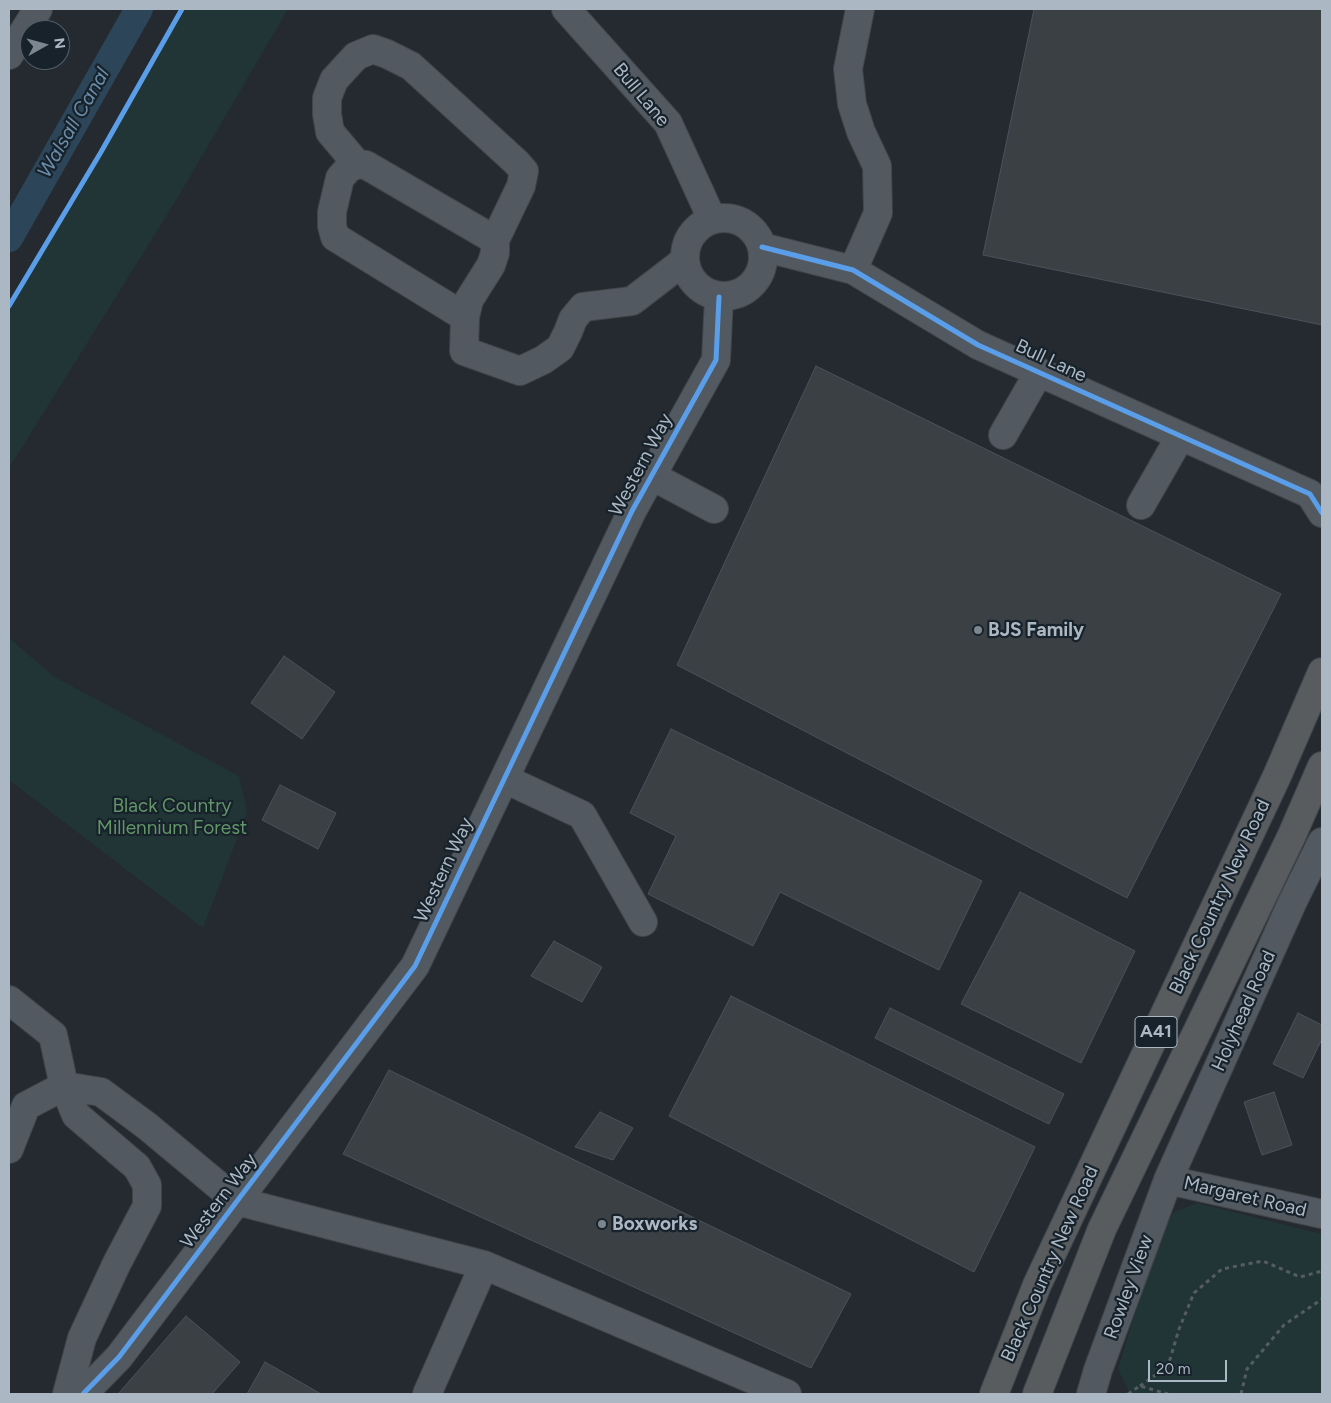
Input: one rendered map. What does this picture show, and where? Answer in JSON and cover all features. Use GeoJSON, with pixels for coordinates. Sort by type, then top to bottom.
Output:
{"type":"FeatureCollection","features":[{"type":"Feature","properties":{"kind":"highway","name":"Black Country New Road"},"geometry":{"type":"LineString","coordinates":[[994,1394],[1037,1285],[1277,776],[1322,672]]}},
{"type":"Feature","properties":{"kind":"highway","name":"Black Country New Road"},"geometry":{"type":"LineString","coordinates":[[1037,1394],[1102,1229],[1292,835],[1322,766]]}},
{"type":"Feature","properties":{"kind":"street"},"geometry":{"type":"LineString","coordinates":[[9,55],[38,9]]}},
{"type":"Feature","properties":{"kind":"street","name":"Bull Lane"},"geometry":{"type":"LineString","coordinates":[[566,9],[668,123],[712,219]]}},
{"type":"Feature","properties":{"kind":"street"},"geometry":{"type":"LineString","coordinates":[[853,270],[878,213],[877,166],[860,132],[852,104],[848,69],[860,9]]}},
{"type":"Feature","properties":{"kind":"street"},"geometry":{"type":"LineString","coordinates":[[357,164],[330,132],[326,114],[327,98],[334,80],[356,56],[372,49],[411,66],[524,171],[521,186],[495,240],[495,253],[491,265],[472,294],[465,317],[464,350],[520,371],[544,360],[560,348],[573,319],[583,307],[632,301],[684,261]]}},
{"type":"Feature","properties":{"kind":"street"},"geometry":{"type":"LineString","coordinates":[[465,317],[334,237],[332,212],[340,178],[348,169],[357,164],[366,165],[495,240]]}},
{"type":"Feature","properties":{"kind":"street"},"geometry":{"type":"LineString","coordinates":[[724,217],[737,220],[748,226],[756,235],[762,247],[762,266],[754,283],[744,291],[732,296],[719,297],[706,293],[695,285],[687,274],[684,261],[685,247],[690,235],[700,225],[712,219],[724,217]]}},
{"type":"Feature","properties":{"kind":"street","name":"Bull Lane"},"geometry":{"type":"LineString","coordinates":[[762,247],[853,270],[978,345],[1318,500]]}},
{"type":"Feature","properties":{"kind":"street","name":"Western Way"},"geometry":{"type":"LineString","coordinates":[[83,1394],[119,1357],[415,966],[632,511],[716,360],[719,297]]}},
{"type":"Feature","properties":{"kind":"street"},"geometry":{"type":"LineString","coordinates":[[1003,436],[1039,372]]}},
{"type":"Feature","properties":{"kind":"street"},"geometry":{"type":"LineString","coordinates":[[1141,505],[1180,437]]}},
{"type":"Feature","properties":{"kind":"street"},"geometry":{"type":"LineString","coordinates":[[652,476],[714,509]]}},
{"type":"Feature","properties":{"kind":"street"},"geometry":{"type":"LineString","coordinates":[[505,779],[582,814],[644,922]]}},
{"type":"Feature","properties":{"kind":"street","name":"Holyhead Road"},"geometry":{"type":"LineString","coordinates":[[1168,1180],[1292,903],[1322,842]]}},
{"type":"Feature","properties":{"kind":"street"},"geometry":{"type":"LineString","coordinates":[[9,1000],[53,1035],[64,1086],[76,1115],[137,1167],[147,1185],[147,1206],[117,1263],[82,1338],[68,1394]]}},
{"type":"Feature","properties":{"kind":"street"},"geometry":{"type":"LineString","coordinates":[[9,1149],[26,1106],[64,1086],[101,1092],[147,1126],[238,1201],[484,1265],[787,1394]]}},
{"type":"Feature","properties":{"kind":"street","name":"Margaret Road"},"geometry":{"type":"LineString","coordinates":[[1168,1180],[1322,1214]]}},
{"type":"Feature","properties":{"kind":"street","name":"Rowley View"},"geometry":{"type":"LineString","coordinates":[[1091,1394],[1098,1370],[1168,1180]]}},
{"type":"Feature","properties":{"kind":"street"},"geometry":{"type":"LineString","coordinates":[[427,1394],[484,1265]]}},
{"type":"Feature","properties":{"kind":"path"},"geometry":{"type":"LineString","coordinates":[[1128,1394],[1168,1366],[1179,1328],[1194,1293],[1222,1269],[1262,1261],[1300,1277],[1322,1271]]}},
{"type":"Feature","properties":{"kind":"path"},"geometry":{"type":"LineString","coordinates":[[1241,1394],[1247,1369],[1284,1325],[1322,1300]]}},
{"type":"Feature","properties":{"kind":"path"},"geometry":{"type":"LineString","coordinates":[[1140,1386],[1168,1394]]}},
{"type":"Feature","properties":{"kind":"green space"},"geometry":{"type":"Polygon","coordinates":[[[182,9],[288,9],[175,202],[9,468],[9,306],[101,152],[182,9]]]}},
{"type":"Feature","properties":{"kind":"green space","name":"Black Country Millennium Forest"},"geometry":{"type":"Polygon","coordinates":[[[9,638],[53,676],[239,776],[247,812],[203,928],[9,780],[9,638]]]}},
{"type":"Feature","properties":{"kind":"green space"},"geometry":{"type":"Polygon","coordinates":[[[1197,1203],[1322,1234],[1322,1391],[1319,1394],[1130,1394],[1118,1369],[1155,1246],[1174,1212],[1197,1203]]]}},
{"type":"Feature","properties":{"kind":"building"},"geometry":{"type":"Polygon","coordinates":[[[1034,9],[1322,9],[1322,325],[983,255],[1034,9]]]}},
{"type":"Feature","properties":{"kind":"building","name":"BJS Family"},"geometry":{"type":"Polygon","coordinates":[[[816,366],[1281,594],[1127,898],[677,665],[816,366]]]}},
{"type":"Feature","properties":{"kind":"building"},"geometry":{"type":"Polygon","coordinates":[[[284,656],[335,692],[302,739],[251,703],[284,656]]]}},
{"type":"Feature","properties":{"kind":"building"},"geometry":{"type":"Polygon","coordinates":[[[671,729],[982,881],[939,970],[780,892],[753,946],[648,894],[676,836],[630,813],[671,729]]]}},
{"type":"Feature","properties":{"kind":"building"},"geometry":{"type":"Polygon","coordinates":[[[280,785],[336,813],[318,849],[262,820],[280,785]]]}},
{"type":"Feature","properties":{"kind":"building"},"geometry":{"type":"Polygon","coordinates":[[[1020,892],[1135,951],[1081,1063],[961,1004],[1020,892]]]}},
{"type":"Feature","properties":{"kind":"building"},"geometry":{"type":"Polygon","coordinates":[[[554,941],[602,967],[582,1002],[531,976],[554,941]]]}},
{"type":"Feature","properties":{"kind":"building"},"geometry":{"type":"Polygon","coordinates":[[[731,996],[1035,1147],[974,1272],[669,1116],[731,996]]]}},
{"type":"Feature","properties":{"kind":"building"},"geometry":{"type":"Polygon","coordinates":[[[890,1008],[1064,1094],[1049,1124],[875,1038],[890,1008]]]}},
{"type":"Feature","properties":{"kind":"building"},"geometry":{"type":"Polygon","coordinates":[[[1298,1013],[1322,1025],[1322,1039],[1303,1078],[1273,1064],[1298,1013]]]}},
{"type":"Feature","properties":{"kind":"building","name":"Boxworks"},"geometry":{"type":"Polygon","coordinates":[[[389,1070],[851,1294],[811,1368],[343,1154],[389,1070]]]}},
{"type":"Feature","properties":{"kind":"building"},"geometry":{"type":"Polygon","coordinates":[[[1274,1092],[1292,1145],[1262,1155],[1244,1102],[1274,1092]]]}},
{"type":"Feature","properties":{"kind":"building"},"geometry":{"type":"Polygon","coordinates":[[[600,1112],[633,1128],[613,1160],[575,1147],[600,1112]]]}},
{"type":"Feature","properties":{"kind":"building"},"geometry":{"type":"Polygon","coordinates":[[[186,1316],[240,1362],[212,1394],[118,1394],[186,1316]]]}},
{"type":"Feature","properties":{"kind":"building"},"geometry":{"type":"Polygon","coordinates":[[[265,1362],[321,1394],[247,1394],[265,1362]]]}},
{"type":"Feature","properties":{"kind":"waterway","name":"Walsall Canal"},"geometry":{"type":"LineString","coordinates":[[9,238],[139,9]]}},
{"type":"Feature","properties":{"kind":"cycle path"},"geometry":{"type":"LineString","coordinates":[[9,306],[101,152],[182,9]]}},
{"type":"Feature","properties":{"kind":"cycle path"},"geometry":{"type":"LineString","coordinates":[[762,247],[853,270],[978,345],[1310,494],[1322,513]]}},
{"type":"Feature","properties":{"kind":"cycle path"},"geometry":{"type":"LineString","coordinates":[[83,1394],[119,1357],[415,966],[632,511],[716,360],[719,297]]}},
{"type":"Feature","properties":{"kind":"place","name":"BJS Family"},"geometry":{"type":"Point","coordinates":[978,630]}},
{"type":"Feature","properties":{"kind":"place","name":"Boxworks"},"geometry":{"type":"Point","coordinates":[602,1224]}}]}
